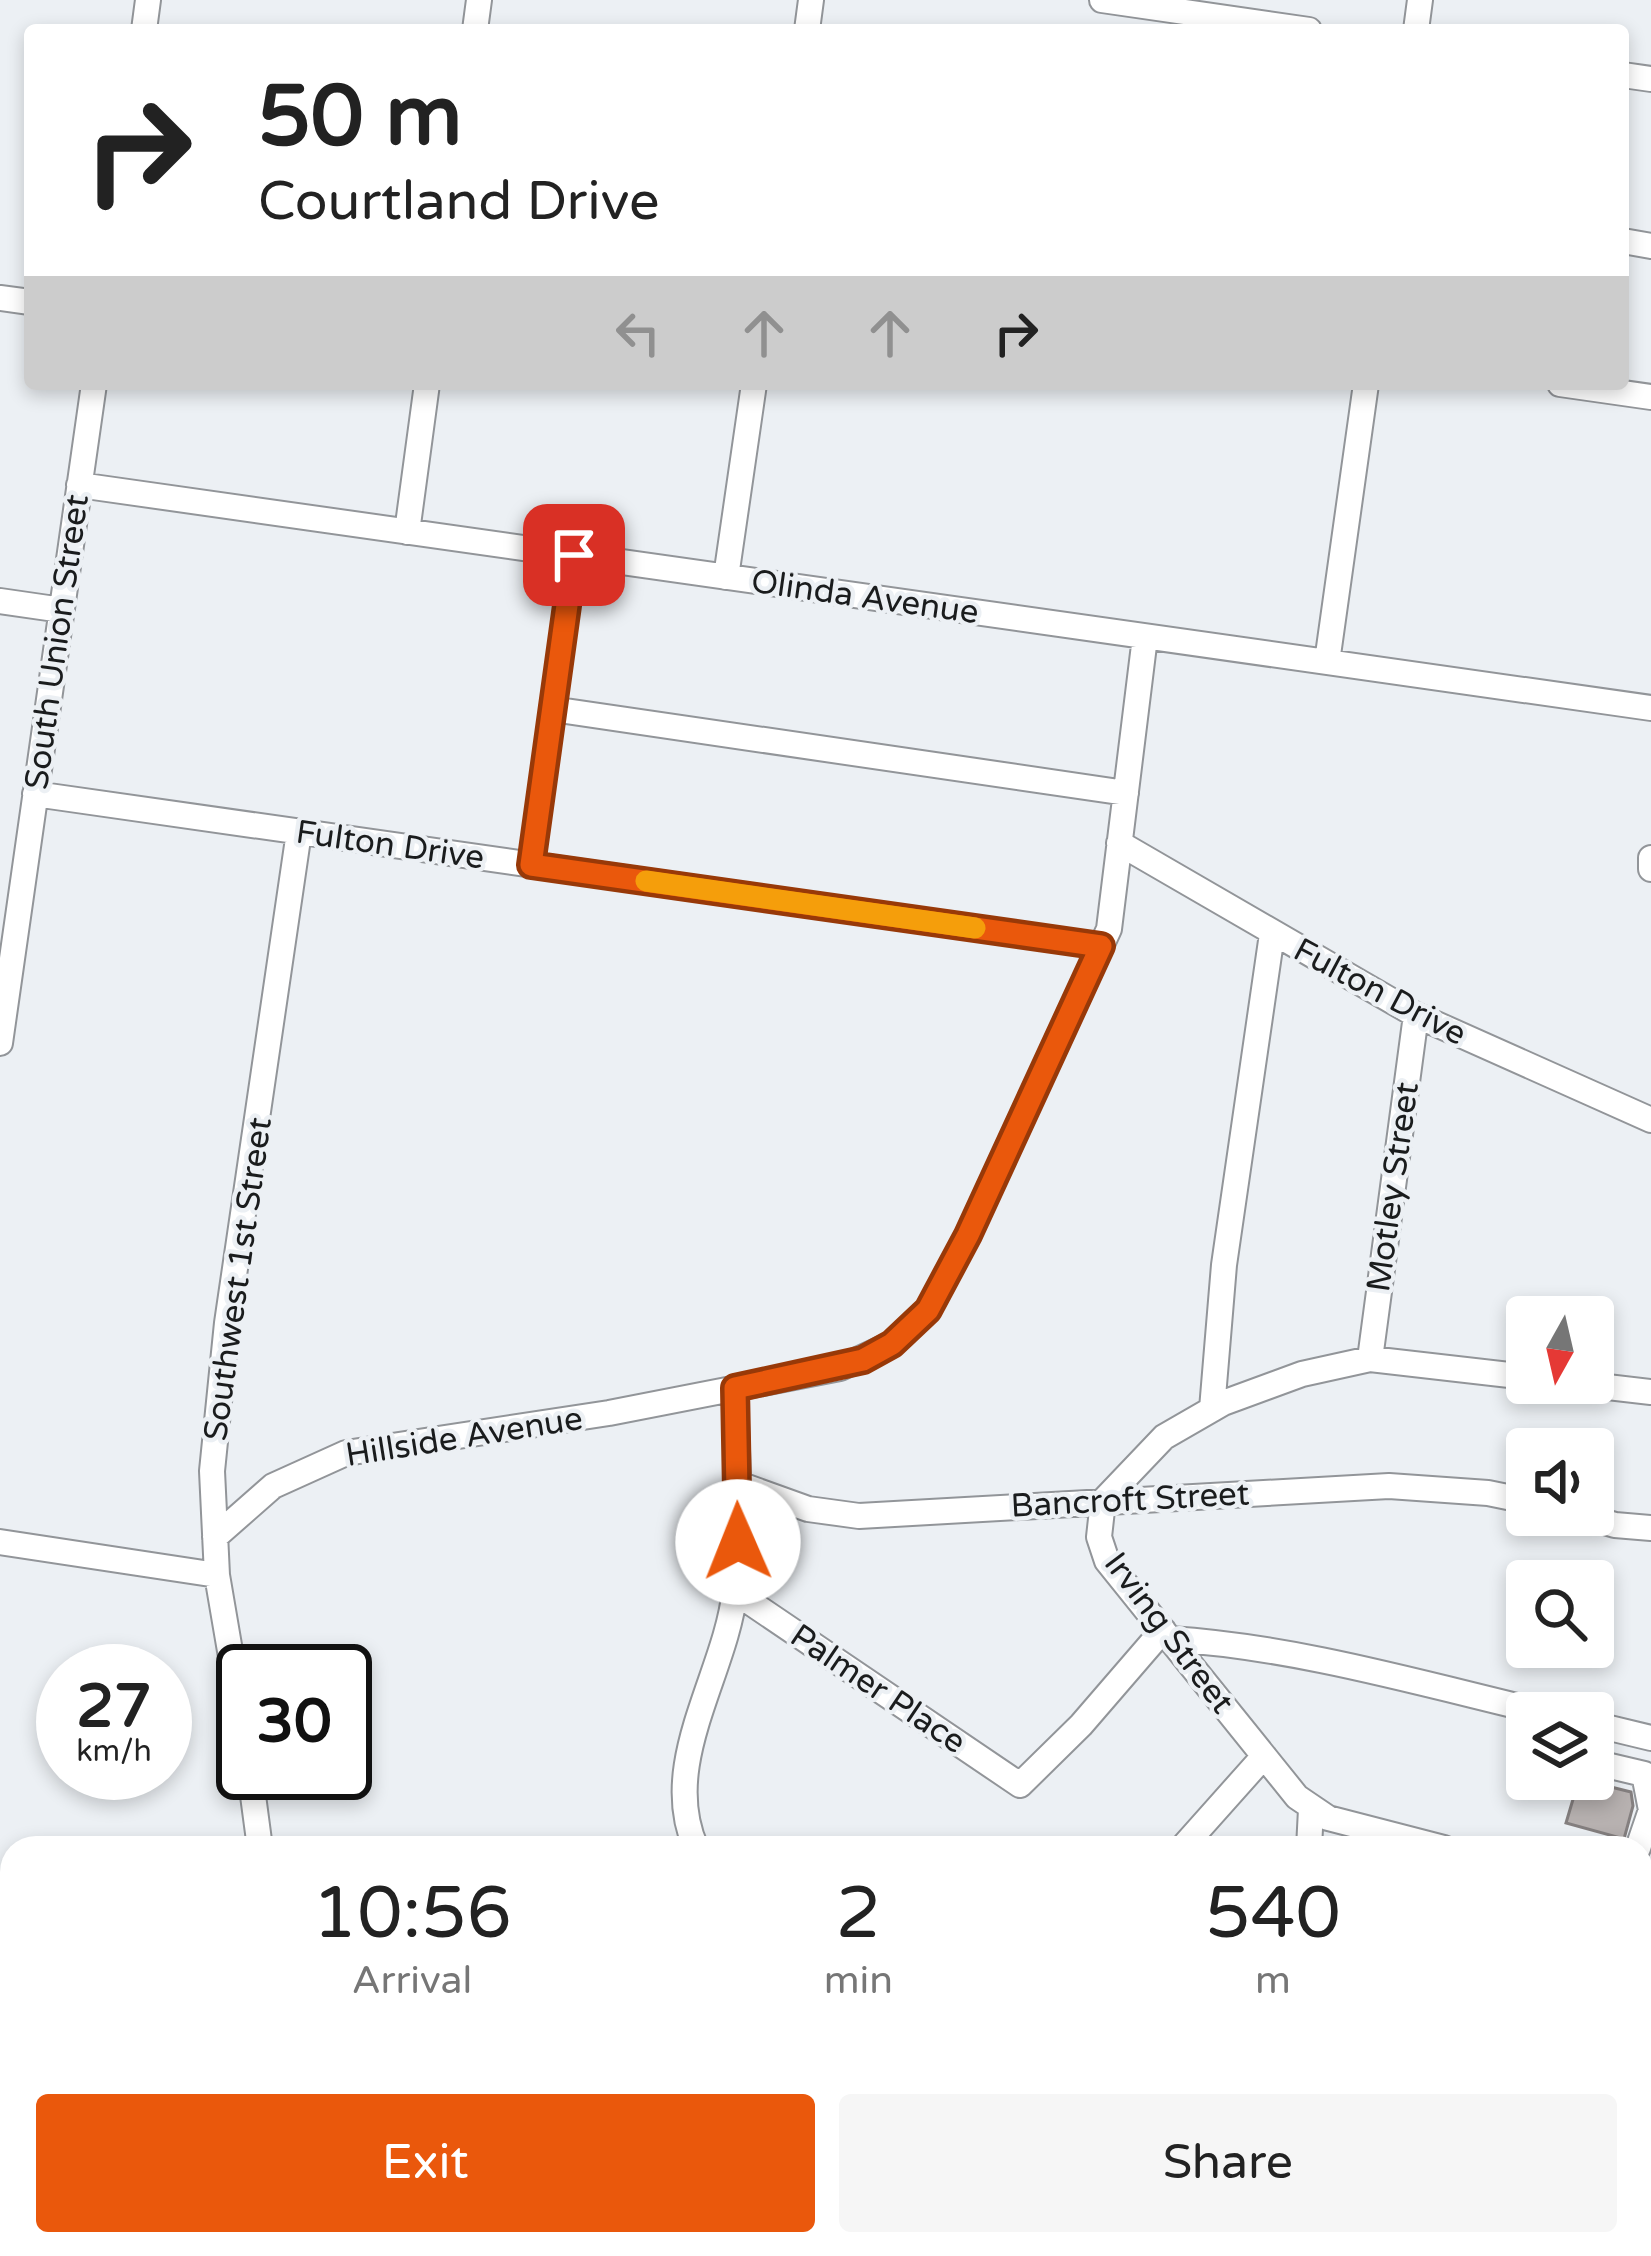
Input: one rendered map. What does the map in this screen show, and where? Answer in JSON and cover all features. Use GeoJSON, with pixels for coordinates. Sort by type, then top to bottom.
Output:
{"type":"FeatureCollection","features":[{"type":"Feature","properties":{"kind":"street"},"geometry":{"type":"LineString","coordinates":[[1102,0],[1268,24]]}},
{"type":"Feature","properties":{"kind":"street","name":"South Union Street"},"geometry":{"type":"LineString","coordinates":[[0,1043],[9,908],[35,794],[93,390]]}},
{"type":"Feature","properties":{"kind":"street"},"geometry":{"type":"LineString","coordinates":[[407,532],[426,390]]}},
{"type":"Feature","properties":{"kind":"street"},"geometry":{"type":"LineString","coordinates":[[726,577],[753,390]]}},
{"type":"Feature","properties":{"kind":"street"},"geometry":{"type":"LineString","coordinates":[[1327,662],[1365,390]]}},
{"type":"Feature","properties":{"kind":"street"},"geometry":{"type":"LineString","coordinates":[[1602,390],[1651,397]]}},
{"type":"Feature","properties":{"kind":"street","name":"Olinda Avenue"},"geometry":{"type":"LineString","coordinates":[[80,485],[1651,708]]}},
{"type":"Feature","properties":{"kind":"street"},"geometry":{"type":"LineString","coordinates":[[531,865],[574,555]]}},
{"type":"Feature","properties":{"kind":"street"},"geometry":{"type":"LineString","coordinates":[[0,601],[62,610]]}},
{"type":"Feature","properties":{"kind":"street","name":"Hillside Avenue"},"geometry":{"type":"LineString","coordinates":[[215,1537],[273,1486],[346,1453],[609,1413],[863,1360],[892,1344],[928,1310],[968,1235],[1109,929],[1145,637]]}},
{"type":"Feature","properties":{"kind":"street"},"geometry":{"type":"LineString","coordinates":[[552,709],[1126,793]]}},
{"type":"Feature","properties":{"kind":"street","name":"Fulton Drive"},"geometry":{"type":"LineString","coordinates":[[35,794],[1101,946]]}},
{"type":"Feature","properties":{"kind":"street","name":"Southwest 1st Street"},"geometry":{"type":"LineString","coordinates":[[229,1644],[217,1576],[212,1471],[227,1322],[299,832]]}},
{"type":"Feature","properties":{"kind":"street","name":"Fulton Drive"},"geometry":{"type":"LineString","coordinates":[[1119,843],[1416,1016],[1651,1120]]}},
{"type":"Feature","properties":{"kind":"street"},"geometry":{"type":"LineString","coordinates":[[1651,858],[1651,869]]}},
{"type":"Feature","properties":{"kind":"street"},"geometry":{"type":"LineString","coordinates":[[1212,1409],[1224,1265],[1272,934]]}},
{"type":"Feature","properties":{"kind":"street","name":"Motley Street"},"geometry":{"type":"LineString","coordinates":[[1370,1359],[1416,1016]]}},
{"type":"Feature","properties":{"kind":"street"},"geometry":{"type":"LineString","coordinates":[[1102,1501],[1164,1437],[1262,1386],[1370,1359],[1506,1375]]}},
{"type":"Feature","properties":{"kind":"street"},"geometry":{"type":"LineString","coordinates":[[690,1836],[684,1791],[697,1720],[735,1592],[735,1388]]}},
{"type":"Feature","properties":{"kind":"street"},"geometry":{"type":"LineString","coordinates":[[1614,1388],[1651,1392]]}},
{"type":"Feature","properties":{"kind":"street","name":"Bancroft Street"},"geometry":{"type":"LineString","coordinates":[[736,1483],[808,1509],[859,1516],[1389,1486],[1506,1497]]}},
{"type":"Feature","properties":{"kind":"street","name":"Irving Street"},"geometry":{"type":"LineString","coordinates":[[1102,1501],[1099,1537],[1107,1561],[1311,1809]]}},
{"type":"Feature","properties":{"kind":"street"},"geometry":{"type":"LineString","coordinates":[[1614,1525],[1651,1528]]}},
{"type":"Feature","properties":{"kind":"street"},"geometry":{"type":"LineString","coordinates":[[0,1542],[217,1576]]}},
{"type":"Feature","properties":{"kind":"street","name":"Palmer Place"},"geometry":{"type":"LineString","coordinates":[[735,1592],[1020,1785],[1167,1635]]}},
{"type":"Feature","properties":{"kind":"street"},"geometry":{"type":"LineString","coordinates":[[1167,1635],[1347,1666],[1506,1704]]}},
{"type":"Feature","properties":{"kind":"street"},"geometry":{"type":"LineString","coordinates":[[1614,1729],[1651,1738]]}},
{"type":"Feature","properties":{"kind":"street"},"geometry":{"type":"LineString","coordinates":[[1193,1836],[1264,1756]]}},
{"type":"Feature","properties":{"kind":"street"},"geometry":{"type":"LineString","coordinates":[[1614,1767],[1644,1774],[1651,1810],[1642,1836]]}},
{"type":"Feature","properties":{"kind":"street"},"geometry":{"type":"LineString","coordinates":[[254,1800],[258,1836]]}},
{"type":"Feature","properties":{"kind":"street"},"geometry":{"type":"LineString","coordinates":[[1310,1836],[1311,1809],[1398,1836]]}},
{"type":"Feature","properties":{"kind":"building"},"geometry":{"type":"Polygon","coordinates":[[[1614,1788],[1631,1792],[1633,1806],[1625,1836],[1566,1823],[1573,1800],[1614,1800],[1614,1788]]]}},
{"type":"Feature","properties":{"kind":"slow traffic"},"geometry":{"type":"LineString","coordinates":[[646,881],[975,928]]}},
{"type":"Feature","properties":{"kind":"route"},"geometry":{"type":"LineString","coordinates":[[574,555],[531,865],[1101,946],[968,1235],[928,1310],[892,1344],[863,1360],[735,1388],[738,1542]]}}]}
